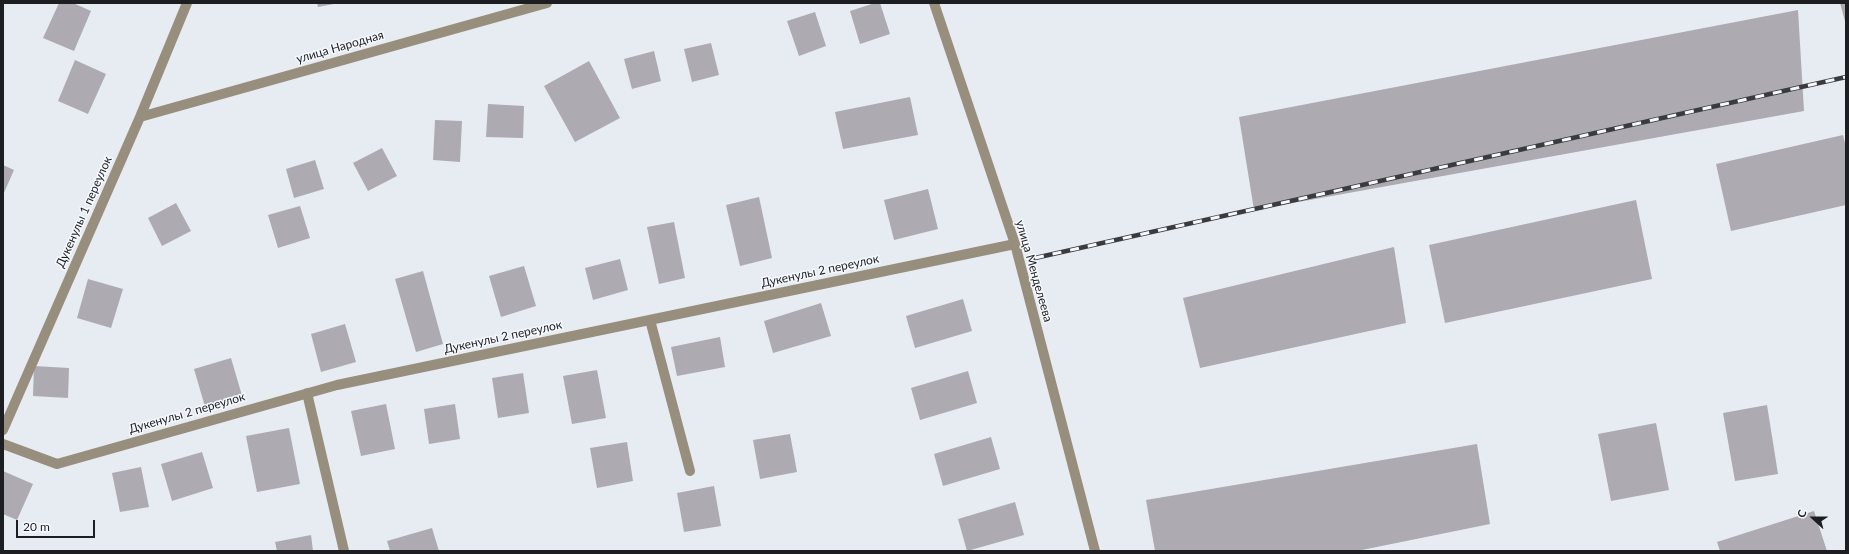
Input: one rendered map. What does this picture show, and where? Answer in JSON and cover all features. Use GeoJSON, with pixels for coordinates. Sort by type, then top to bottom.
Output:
{"type":"FeatureCollection","features":[{"type":"Feature","properties":{"kind":"street","name":"Дукенулы 1 переулок"},"geometry":{"type":"LineString","coordinates":[[3,430],[140,117],[187,3]]}},
{"type":"Feature","properties":{"kind":"street","name":"улица Народная"},"geometry":{"type":"LineString","coordinates":[[140,117],[547,3]]}},
{"type":"Feature","properties":{"kind":"street","name":"улица Менделеева"},"geometry":{"type":"LineString","coordinates":[[934,3],[1015,244],[1095,551]]}},
{"type":"Feature","properties":{"kind":"street","name":"Дукенулы 2 переулок"},"geometry":{"type":"LineString","coordinates":[[3,444],[57,464],[337,385],[1015,244]]}},
{"type":"Feature","properties":{"kind":"street"},"geometry":{"type":"LineString","coordinates":[[650,320],[690,471]]}},
{"type":"Feature","properties":{"kind":"street"},"geometry":{"type":"LineString","coordinates":[[307,393],[344,551]]}},
{"type":"Feature","properties":{"kind":"building"},"geometry":{"type":"Polygon","coordinates":[[[59,3],[73,3],[91,11],[74,51],[43,38],[59,3]]]}},
{"type":"Feature","properties":{"kind":"building"},"geometry":{"type":"Polygon","coordinates":[[[317,3],[333,3],[334,4],[318,7],[317,3]]]}},
{"type":"Feature","properties":{"kind":"building"},"geometry":{"type":"Polygon","coordinates":[[[875,3],[880,3],[890,34],[860,44],[850,11],[875,3]]]}},
{"type":"Feature","properties":{"kind":"building"},"geometry":{"type":"Polygon","coordinates":[[[1840,3],[1846,3],[1846,25],[1840,3]]]}},
{"type":"Feature","properties":{"kind":"building"},"geometry":{"type":"Polygon","coordinates":[[[1798,10],[1804,111],[1254,210],[1239,117],[1798,10]]]}},
{"type":"Feature","properties":{"kind":"building"},"geometry":{"type":"Polygon","coordinates":[[[815,12],[826,46],[799,56],[787,21],[815,12]]]}},
{"type":"Feature","properties":{"kind":"building"},"geometry":{"type":"Polygon","coordinates":[[[711,43],[719,75],[692,82],[684,49],[711,43]]]}},
{"type":"Feature","properties":{"kind":"building"},"geometry":{"type":"Polygon","coordinates":[[[654,51],[661,81],[632,89],[624,59],[654,51]]]}},
{"type":"Feature","properties":{"kind":"building"},"geometry":{"type":"Polygon","coordinates":[[[75,60],[106,74],[88,114],[58,101],[75,60]]]}},
{"type":"Feature","properties":{"kind":"building"},"geometry":{"type":"Polygon","coordinates":[[[589,61],[620,118],[575,142],[544,86],[589,61]]]}},
{"type":"Feature","properties":{"kind":"building"},"geometry":{"type":"Polygon","coordinates":[[[910,97],[918,135],[843,149],[835,112],[910,97]]]}},
{"type":"Feature","properties":{"kind":"building"},"geometry":{"type":"Polygon","coordinates":[[[488,104],[524,106],[523,138],[486,137],[488,104]]]}},
{"type":"Feature","properties":{"kind":"building"},"geometry":{"type":"Polygon","coordinates":[[[435,120],[462,121],[460,162],[433,160],[435,120]]]}},
{"type":"Feature","properties":{"kind":"building"},"geometry":{"type":"Polygon","coordinates":[[[1843,135],[1846,147],[1846,205],[1731,231],[1716,164],[1843,135]]]}},
{"type":"Feature","properties":{"kind":"building"},"geometry":{"type":"Polygon","coordinates":[[[382,148],[397,176],[368,191],[353,163],[382,148]]]}},
{"type":"Feature","properties":{"kind":"building"},"geometry":{"type":"Polygon","coordinates":[[[315,160],[324,189],[294,198],[286,169],[315,160]]]}},
{"type":"Feature","properties":{"kind":"building"},"geometry":{"type":"Polygon","coordinates":[[[3,165],[14,170],[3,195],[3,165]]]}},
{"type":"Feature","properties":{"kind":"building"},"geometry":{"type":"Polygon","coordinates":[[[928,189],[938,229],[894,240],[884,200],[928,189]]]}},
{"type":"Feature","properties":{"kind":"building"},"geometry":{"type":"Polygon","coordinates":[[[759,197],[772,258],[740,266],[726,205],[759,197]]]}},
{"type":"Feature","properties":{"kind":"building"},"geometry":{"type":"Polygon","coordinates":[[[1636,200],[1652,279],[1445,323],[1429,245],[1636,200]]]}},
{"type":"Feature","properties":{"kind":"building"},"geometry":{"type":"Polygon","coordinates":[[[176,203],[191,231],[162,246],[148,218],[176,203]]]}},
{"type":"Feature","properties":{"kind":"building"},"geometry":{"type":"Polygon","coordinates":[[[300,206],[310,238],[278,248],[268,215],[300,206]]]}},
{"type":"Feature","properties":{"kind":"building"},"geometry":{"type":"Polygon","coordinates":[[[674,222],[685,278],[659,284],[647,227],[674,222]]]}},
{"type":"Feature","properties":{"kind":"building"},"geometry":{"type":"Polygon","coordinates":[[[1394,247],[1406,323],[1200,368],[1183,298],[1394,247]]]}},
{"type":"Feature","properties":{"kind":"building"},"geometry":{"type":"Polygon","coordinates":[[[620,259],[628,290],[593,300],[585,268],[620,259]]]}},
{"type":"Feature","properties":{"kind":"building"},"geometry":{"type":"Polygon","coordinates":[[[524,266],[536,306],[501,317],[489,276],[524,266]]]}},
{"type":"Feature","properties":{"kind":"building"},"geometry":{"type":"Polygon","coordinates":[[[423,271],[443,344],[416,352],[395,279],[423,271]]]}},
{"type":"Feature","properties":{"kind":"building"},"geometry":{"type":"Polygon","coordinates":[[[88,279],[123,289],[111,328],[77,318],[88,279]]]}},
{"type":"Feature","properties":{"kind":"building"},"geometry":{"type":"Polygon","coordinates":[[[963,299],[972,331],[915,348],[906,316],[963,299]]]}},
{"type":"Feature","properties":{"kind":"building"},"geometry":{"type":"Polygon","coordinates":[[[821,303],[831,336],[773,353],[764,321],[821,303]]]}},
{"type":"Feature","properties":{"kind":"building"},"geometry":{"type":"Polygon","coordinates":[[[345,324],[356,362],[321,372],[311,334],[345,324]]]}},
{"type":"Feature","properties":{"kind":"building"},"geometry":{"type":"Polygon","coordinates":[[[720,337],[725,367],[677,376],[671,347],[720,337]]]}},
{"type":"Feature","properties":{"kind":"building"},"geometry":{"type":"Polygon","coordinates":[[[231,358],[243,399],[206,410],[194,369],[231,358]]]}},
{"type":"Feature","properties":{"kind":"building"},"geometry":{"type":"Polygon","coordinates":[[[34,366],[69,368],[68,398],[33,396],[34,366]]]}},
{"type":"Feature","properties":{"kind":"building"},"geometry":{"type":"Polygon","coordinates":[[[597,370],[606,418],[572,424],[563,376],[597,370]]]}},
{"type":"Feature","properties":{"kind":"building"},"geometry":{"type":"Polygon","coordinates":[[[968,371],[977,403],[920,420],[911,388],[968,371]]]}},
{"type":"Feature","properties":{"kind":"building"},"geometry":{"type":"Polygon","coordinates":[[[523,373],[529,413],[498,418],[492,378],[523,373]]]}},
{"type":"Feature","properties":{"kind":"building"},"geometry":{"type":"Polygon","coordinates":[[[386,404],[395,449],[361,456],[351,411],[386,404]]]}},
{"type":"Feature","properties":{"kind":"building"},"geometry":{"type":"Polygon","coordinates":[[[455,404],[460,439],[429,444],[424,409],[455,404]]]}},
{"type":"Feature","properties":{"kind":"building"},"geometry":{"type":"Polygon","coordinates":[[[1767,405],[1778,474],[1735,481],[1723,413],[1767,405]]]}},
{"type":"Feature","properties":{"kind":"building"},"geometry":{"type":"Polygon","coordinates":[[[1656,423],[1669,490],[1611,501],[1598,434],[1656,423]]]}},
{"type":"Feature","properties":{"kind":"building"},"geometry":{"type":"Polygon","coordinates":[[[289,428],[300,484],[257,492],[246,436],[289,428]]]}},
{"type":"Feature","properties":{"kind":"building"},"geometry":{"type":"Polygon","coordinates":[[[790,434],[797,472],[760,479],[753,440],[790,434]]]}},
{"type":"Feature","properties":{"kind":"building"},"geometry":{"type":"Polygon","coordinates":[[[991,437],[1000,469],[943,486],[934,454],[991,437]]]}},
{"type":"Feature","properties":{"kind":"building"},"geometry":{"type":"Polygon","coordinates":[[[627,442],[633,481],[597,488],[590,448],[627,442]]]}},
{"type":"Feature","properties":{"kind":"building"},"geometry":{"type":"Polygon","coordinates":[[[1477,444],[1490,524],[1357,551],[1155,551],[1146,500],[1477,444]]]}},
{"type":"Feature","properties":{"kind":"building"},"geometry":{"type":"Polygon","coordinates":[[[202,452],[213,488],[172,501],[161,464],[202,452]]]}},
{"type":"Feature","properties":{"kind":"building"},"geometry":{"type":"Polygon","coordinates":[[[141,467],[149,507],[120,512],[112,473],[141,467]]]}},
{"type":"Feature","properties":{"kind":"building"},"geometry":{"type":"Polygon","coordinates":[[[3,471],[33,484],[17,520],[3,514],[3,471]]]}},
{"type":"Feature","properties":{"kind":"building"},"geometry":{"type":"Polygon","coordinates":[[[714,486],[721,526],[684,532],[677,493],[714,486]]]}},
{"type":"Feature","properties":{"kind":"building"},"geometry":{"type":"Polygon","coordinates":[[[1015,502],[1024,535],[967,551],[958,519],[1015,502]]]}},
{"type":"Feature","properties":{"kind":"building"},"geometry":{"type":"Polygon","coordinates":[[[1814,511],[1827,551],[1720,551],[1717,542],[1814,511]]]}},
{"type":"Feature","properties":{"kind":"building"},"geometry":{"type":"Polygon","coordinates":[[[432,528],[439,551],[390,551],[387,541],[432,528]]]}},
{"type":"Feature","properties":{"kind":"building"},"geometry":{"type":"Polygon","coordinates":[[[311,535],[313,551],[277,551],[275,542],[311,535]]]}},
{"type":"Feature","properties":{"kind":"railway"},"geometry":{"type":"LineString","coordinates":[[1035,258],[1846,77]]}}]}
